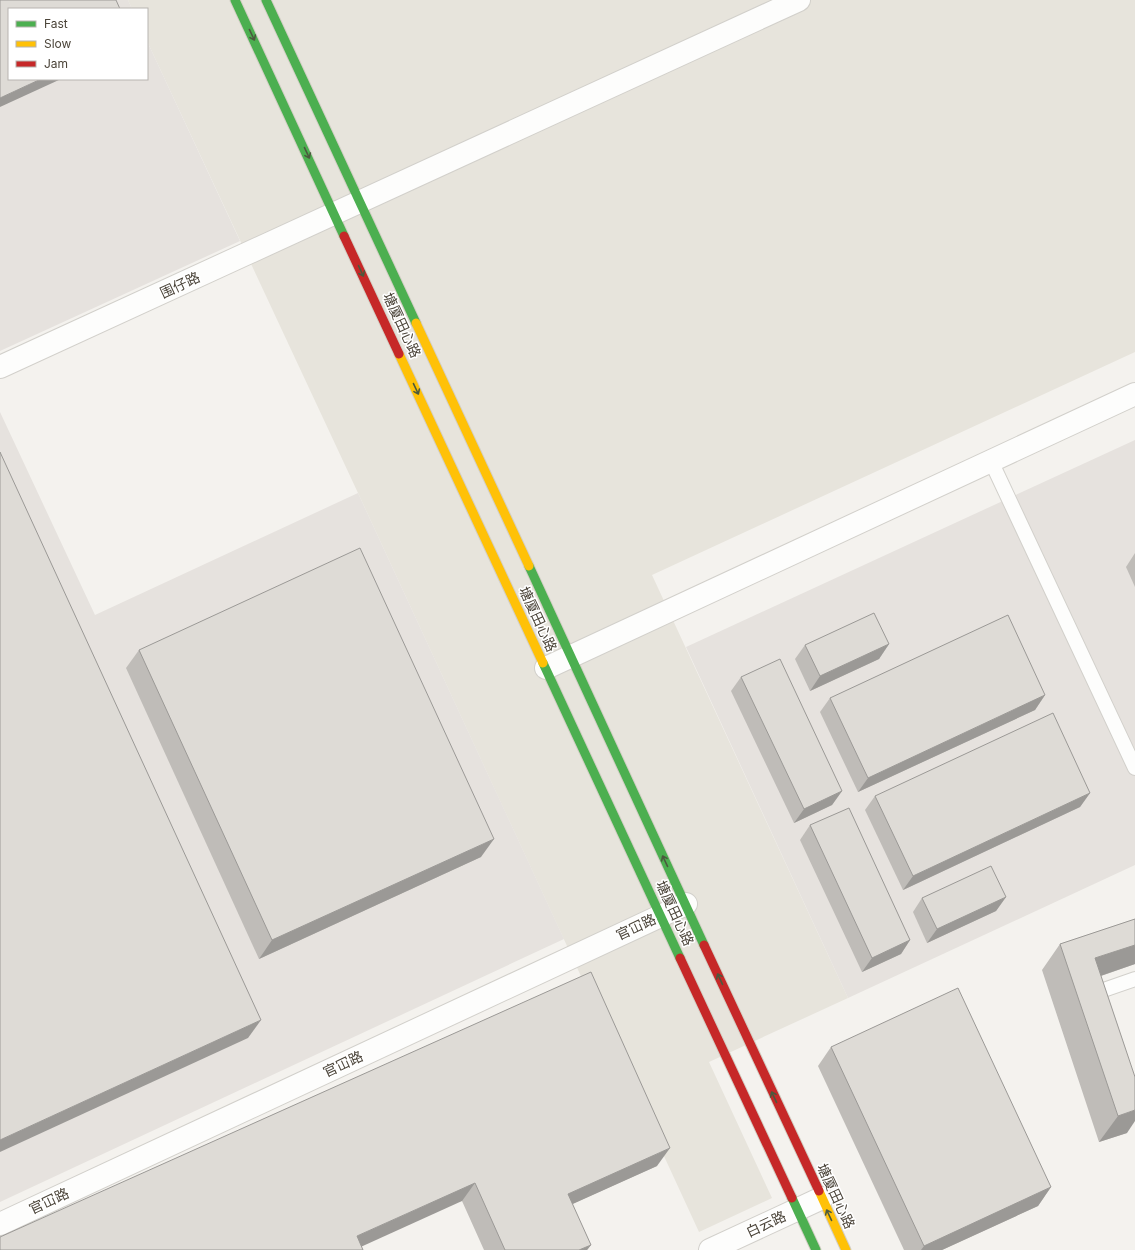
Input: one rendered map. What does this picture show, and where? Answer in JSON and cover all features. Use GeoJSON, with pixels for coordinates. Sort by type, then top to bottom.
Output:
{"type":"FeatureCollection","features":[{"type":"Feature","properties":{"kind":"main road","name":"塘厦田心路"},"geometry":{"type":"LineString","coordinates":[[236,0],[816,1250]]}},
{"type":"Feature","properties":{"kind":"main road","name":"塘厦田心路"},"geometry":{"type":"LineString","coordinates":[[266,0],[846,1250]]}},
{"type":"Feature","properties":{"kind":"street","name":"围仔路"},"geometry":{"type":"LineString","coordinates":[[0,367],[799,0]]}},
{"type":"Feature","properties":{"kind":"street"},"geometry":{"type":"LineString","coordinates":[[546,668],[1135,394]]}},
{"type":"Feature","properties":{"kind":"street","name":"官冚路"},"geometry":{"type":"LineString","coordinates":[[0,1224],[686,904]]}},
{"type":"Feature","properties":{"kind":"street","name":"白云路"},"geometry":{"type":"LineString","coordinates":[[710,1250],[822,1198]]}},
{"type":"Feature","properties":{"kind":"lane"},"geometry":{"type":"LineString","coordinates":[[991,461],[1135,768]]}},
{"type":"Feature","properties":{"kind":"lane"},"geometry":{"type":"LineString","coordinates":[[1097,1009],[1092,994],[1135,979]]}},
{"type":"Feature","properties":{"kind":"shaded area"},"geometry":{"type":"Polygon","coordinates":[[[0,0],[128,0],[132,8],[8,8],[8,80],[148,80],[148,43],[240,241],[0,351],[0,0]]]}},
{"type":"Feature","properties":{"kind":"shaded area"},"geometry":{"type":"Polygon","coordinates":[[[128,0],[1135,0],[1135,352],[652,575],[848,998],[709,1062],[772,1198],[699,1232],[358,493],[148,43],[148,8],[132,8],[128,0]]]}},
{"type":"Feature","properties":{"kind":"shaded area"},"geometry":{"type":"Polygon","coordinates":[[[0,412],[95,615],[358,493],[564,939],[0,1202],[0,412]]]}},
{"type":"Feature","properties":{"kind":"shaded area"},"geometry":{"type":"Polygon","coordinates":[[[1135,440],[1135,865],[848,998],[686,647],[1135,440]]]}},
{"type":"Feature","properties":{"kind":"building"},"geometry":{"type":"Polygon","coordinates":[[[0,0],[116,0],[120,8],[8,8],[8,80],[39,80],[0,98],[0,0]]]}},
{"type":"Feature","properties":{"kind":"building"},"geometry":{"type":"Polygon","coordinates":[[[0,452],[261,1020],[0,1140],[0,452]]]}},
{"type":"Feature","properties":{"kind":"building"},"geometry":{"type":"Polygon","coordinates":[[[360,548],[494,839],[272,940],[139,650],[360,548]]]}},
{"type":"Feature","properties":{"kind":"building"},"geometry":{"type":"Polygon","coordinates":[[[874,613],[889,644],[820,676],[805,645],[874,613]]]}},
{"type":"Feature","properties":{"kind":"building"},"geometry":{"type":"Polygon","coordinates":[[[1008,615],[1045,695],[868,778],[830,698],[1008,615]]]}},
{"type":"Feature","properties":{"kind":"building"},"geometry":{"type":"Polygon","coordinates":[[[780,659],[842,791],[804,809],[741,677],[780,659]]]}},
{"type":"Feature","properties":{"kind":"building"},"geometry":{"type":"Polygon","coordinates":[[[1053,713],[1090,793],[913,876],[875,796],[1053,713]]]}},
{"type":"Feature","properties":{"kind":"building"},"geometry":{"type":"Polygon","coordinates":[[[849,808],[910,940],[872,958],[810,825],[849,808]]]}},
{"type":"Feature","properties":{"kind":"building"},"geometry":{"type":"Polygon","coordinates":[[[991,866],[1006,897],[937,929],[922,898],[991,866]]]}},
{"type":"Feature","properties":{"kind":"building"},"geometry":{"type":"Polygon","coordinates":[[[1135,919],[1135,945],[1095,958],[1135,1077],[1135,1110],[1118,1116],[1060,944],[1135,919]]]}},
{"type":"Feature","properties":{"kind":"building"},"geometry":{"type":"Polygon","coordinates":[[[591,972],[670,1148],[568,1194],[591,1245],[579,1250],[505,1250],[475,1183],[357,1236],[363,1250],[0,1250],[0,1237],[591,972]]]}},
{"type":"Feature","properties":{"kind":"building"},"geometry":{"type":"Polygon","coordinates":[[[958,988],[1051,1187],[924,1246],[831,1047],[958,988]]]}},
{"type":"Feature","properties":{"kind":"traffic: fast"},"geometry":{"type":"LineString","coordinates":[[235,0],[344,236]]}},
{"type":"Feature","properties":{"kind":"traffic: fast"},"geometry":{"type":"LineString","coordinates":[[266,0],[416,323]]}},
{"type":"Feature","properties":{"kind":"traffic: fast"},"geometry":{"type":"LineString","coordinates":[[529,566],[704,945]]}},
{"type":"Feature","properties":{"kind":"traffic: fast"},"geometry":{"type":"LineString","coordinates":[[543,663],[680,958]]}},
{"type":"Feature","properties":{"kind":"traffic: fast"},"geometry":{"type":"LineString","coordinates":[[792,1198],[816,1250]]}},
{"type":"Feature","properties":{"kind":"traffic: slow"},"geometry":{"type":"LineString","coordinates":[[416,323],[529,566]]}},
{"type":"Feature","properties":{"kind":"traffic: slow"},"geometry":{"type":"LineString","coordinates":[[399,354],[543,663]]}},
{"type":"Feature","properties":{"kind":"traffic: slow"},"geometry":{"type":"LineString","coordinates":[[819,1191],[846,1250]]}},
{"type":"Feature","properties":{"kind":"traffic: jam"},"geometry":{"type":"LineString","coordinates":[[344,236],[399,354]]}},
{"type":"Feature","properties":{"kind":"traffic: jam"},"geometry":{"type":"LineString","coordinates":[[704,945],[819,1191]]}},
{"type":"Feature","properties":{"kind":"traffic: jam"},"geometry":{"type":"LineString","coordinates":[[680,958],[792,1198]]}}]}
